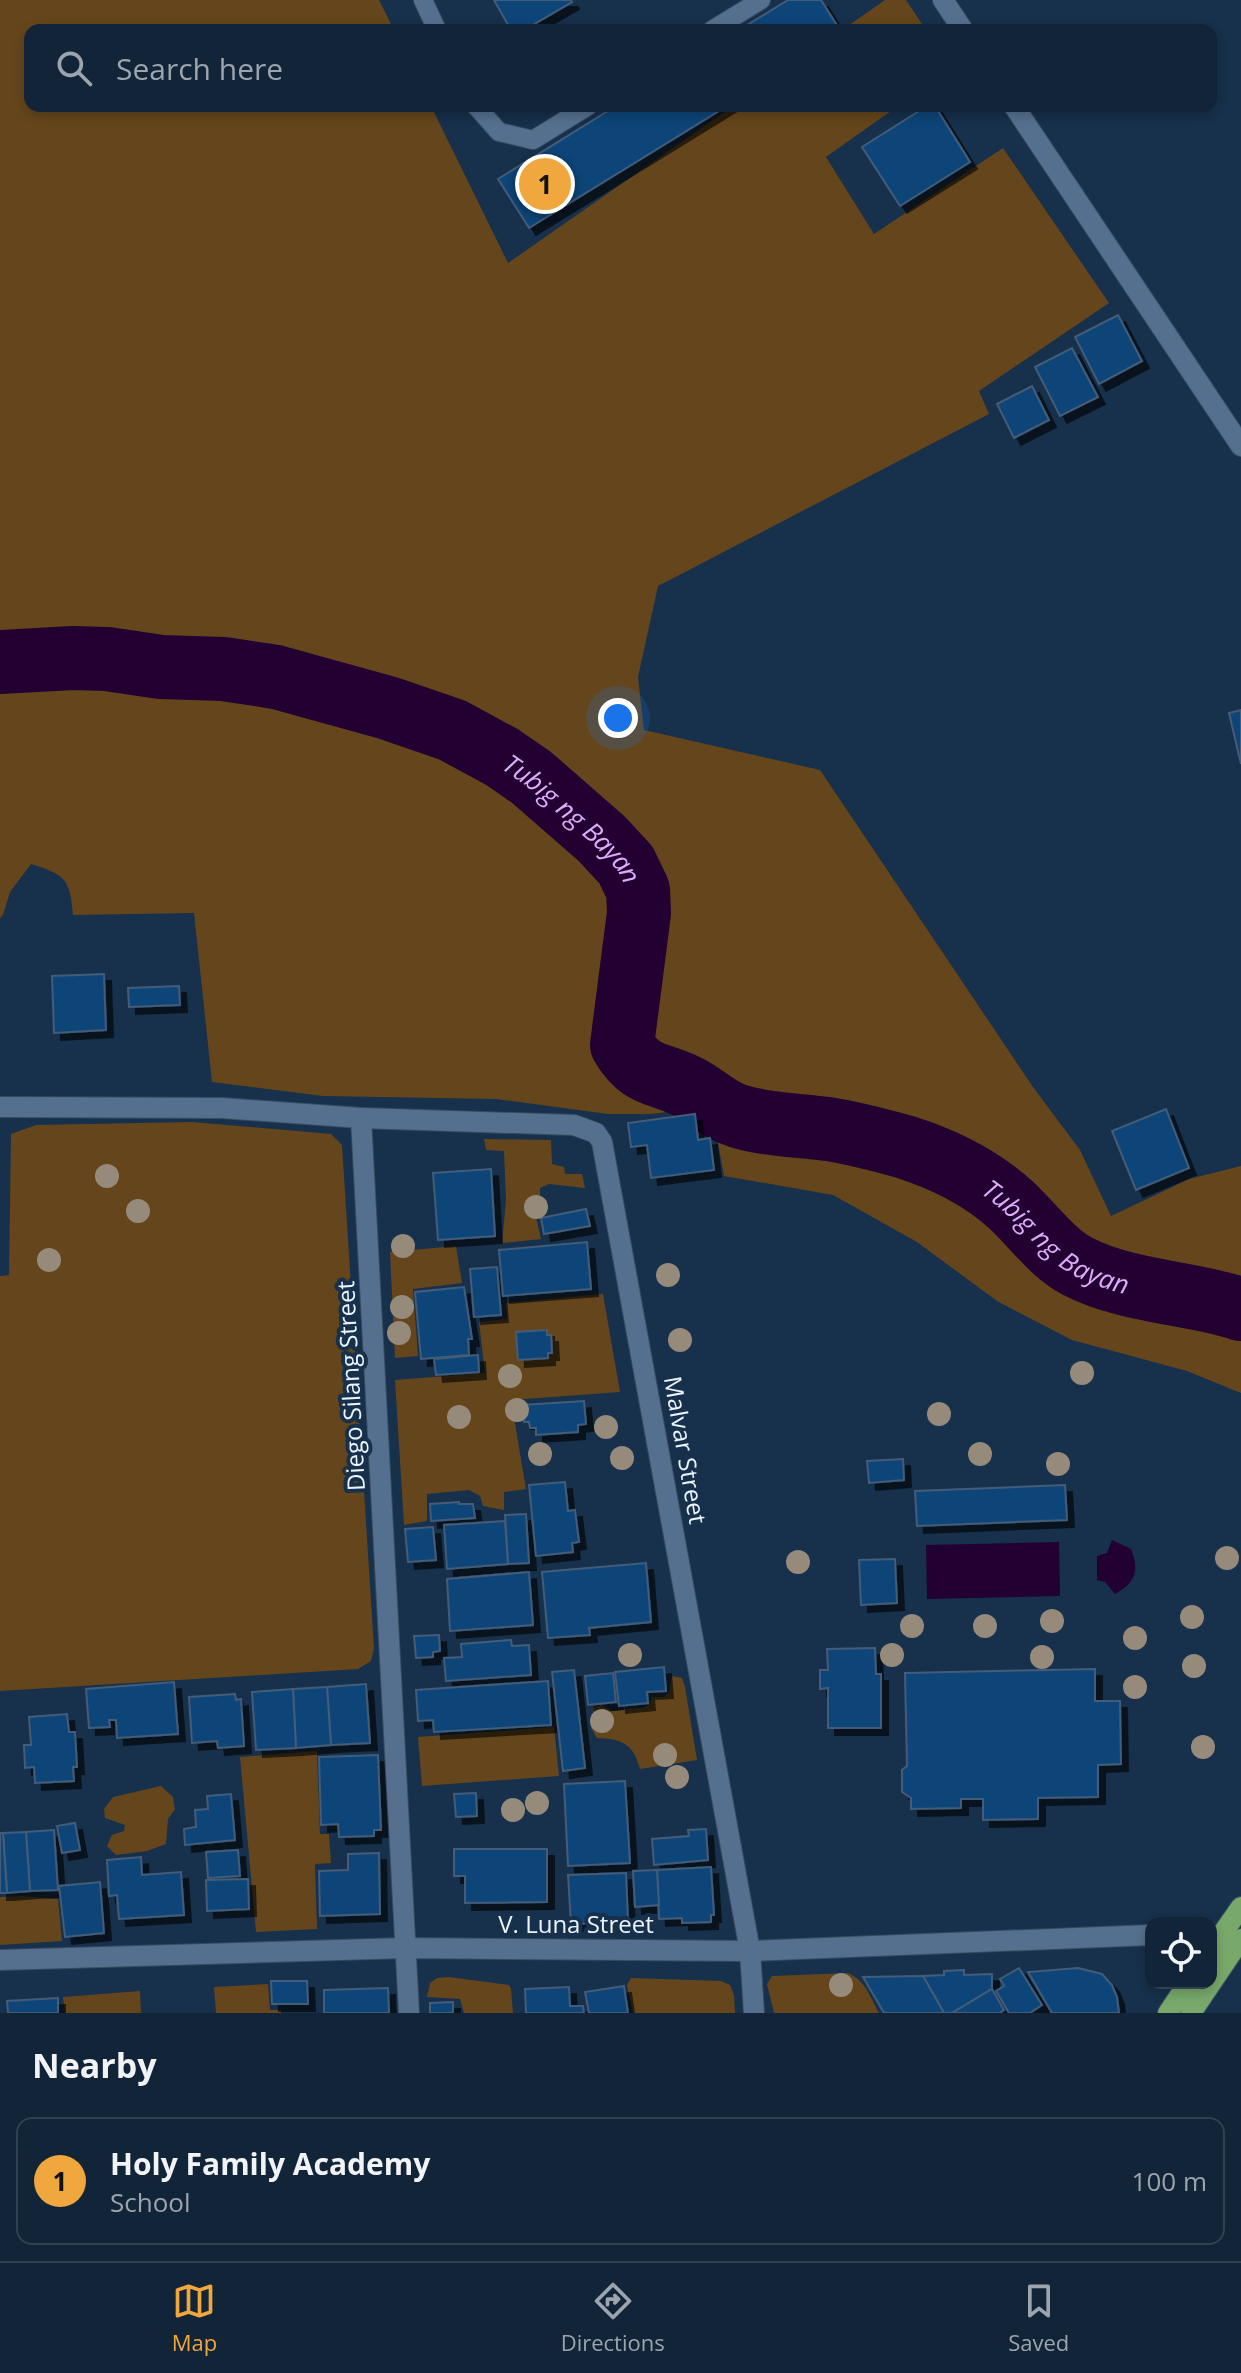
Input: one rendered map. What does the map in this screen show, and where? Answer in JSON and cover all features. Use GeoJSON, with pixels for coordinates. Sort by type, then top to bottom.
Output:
{"type":"FeatureCollection","features":[{"type":"Feature","properties":{"kind":"main road"},"geometry":{"type":"LineString","coordinates":[[1217,1942],[1238,1914]]}},
{"type":"Feature","properties":{"kind":"main road"},"geometry":{"type":"LineString","coordinates":[[1191,2013],[1241,1939]]}},
{"type":"Feature","properties":{"kind":"main road"},"geometry":{"type":"LineString","coordinates":[[1168,2013],[1184,1989]]}},
{"type":"Feature","properties":{"kind":"street"},"geometry":{"type":"LineString","coordinates":[[943,0],[959,24]]}},
{"type":"Feature","properties":{"kind":"street"},"geometry":{"type":"LineString","coordinates":[[1018,112],[1241,446]]}},
{"type":"Feature","properties":{"kind":"street"},"geometry":{"type":"LineString","coordinates":[[0,1107],[208,1107],[361,1118]]}},
{"type":"Feature","properties":{"kind":"street","name":"Diego Silang Street"},"geometry":{"type":"LineString","coordinates":[[361,1118],[409,2013]]}},
{"type":"Feature","properties":{"kind":"street","name":"Malvar Street"},"geometry":{"type":"LineString","coordinates":[[361,1118],[574,1125],[596,1133],[602,1142],[750,1951],[754,2013]]}},
{"type":"Feature","properties":{"kind":"street"},"geometry":{"type":"LineString","coordinates":[[1217,1923],[1238,1914]]}},
{"type":"Feature","properties":{"kind":"street","name":"V. Luna Street"},"geometry":{"type":"LineString","coordinates":[[0,1960],[406,1948],[750,1951],[1145,1935]]}},
{"type":"Feature","properties":{"kind":"lane"},"geometry":{"type":"LineString","coordinates":[[423,0],[434,24]]}},
{"type":"Feature","properties":{"kind":"lane"},"geometry":{"type":"LineString","coordinates":[[722,24],[761,0]]}},
{"type":"Feature","properties":{"kind":"lane"},"geometry":{"type":"LineString","coordinates":[[481,112],[499,132],[533,140],[578,112]]}},
{"type":"Feature","properties":{"kind":"shaded area"},"geometry":{"type":"Polygon","coordinates":[[[0,0],[379,0],[391,24],[24,24],[24,112],[434,112],[508,263],[724,112],[890,112],[826,157],[874,234],[1003,148],[1109,303],[979,391],[989,414],[658,586],[638,677],[644,730],[820,770],[1033,1087],[1080,1150],[1111,1216],[1189,1179],[1241,1166],[1241,1393],[1187,1371],[1072,1340],[997,1301],[917,1242],[833,1195],[724,1176],[716,1132],[704,1133],[700,1113],[688,1109],[652,1114],[608,1114],[496,1099],[323,1096],[212,1082],[194,913],[73,915],[70,893],[64,880],[51,871],[31,864],[10,892],[0,918],[0,0]]]}},
{"type":"Feature","properties":{"kind":"shaded area"},"geometry":{"type":"Polygon","coordinates":[[[885,0],[906,0],[922,24],[851,24],[885,0]]]}},
{"type":"Feature","properties":{"kind":"shaded area"},"geometry":{"type":"Polygon","coordinates":[[[192,1122],[331,1134],[342,1145],[374,1648],[371,1661],[358,1669],[0,1691],[0,1276],[9,1275],[11,1134],[36,1125],[192,1122]]]}},
{"type":"Feature","properties":{"kind":"shaded area"},"geometry":{"type":"Polygon","coordinates":[[[484,1139],[551,1140],[552,1164],[564,1167],[565,1174],[582,1174],[585,1188],[549,1184],[540,1188],[540,1196],[545,1200],[546,1207],[536,1217],[541,1239],[502,1243],[506,1201],[504,1151],[486,1150],[484,1139]]]}},
{"type":"Feature","properties":{"kind":"shaded area"},"geometry":{"type":"Polygon","coordinates":[[[456,1246],[462,1283],[413,1289],[418,1356],[395,1358],[390,1252],[456,1246]]]}},
{"type":"Feature","properties":{"kind":"shaded area"},"geometry":{"type":"Polygon","coordinates":[[[603,1294],[620,1392],[511,1400],[526,1489],[504,1492],[504,1510],[483,1506],[480,1496],[469,1490],[427,1494],[427,1521],[404,1525],[395,1380],[485,1373],[479,1322],[507,1319],[506,1303],[603,1294]]]}},
{"type":"Feature","properties":{"kind":"shaded area"},"geometry":{"type":"Polygon","coordinates":[[[1112,1540],[1131,1549],[1135,1564],[1131,1581],[1115,1594],[1105,1582],[1097,1580],[1097,1556],[1107,1553],[1112,1540]]]}},
{"type":"Feature","properties":{"kind":"shaded area"},"geometry":{"type":"Polygon","coordinates":[[[1059,1542],[1060,1596],[927,1599],[926,1545],[1059,1542]]]}},
{"type":"Feature","properties":{"kind":"shaded area"},"geometry":{"type":"Polygon","coordinates":[[[672,1676],[682,1678],[685,1687],[697,1760],[640,1769],[634,1753],[625,1744],[597,1738],[591,1728],[594,1707],[601,1705],[613,1711],[646,1707],[653,1697],[664,1697],[669,1692],[672,1676]]]}},
{"type":"Feature","properties":{"kind":"shaded area"},"geometry":{"type":"Polygon","coordinates":[[[554,1727],[559,1776],[422,1786],[418,1737],[554,1727]]]}},
{"type":"Feature","properties":{"kind":"shaded area"},"geometry":{"type":"Polygon","coordinates":[[[317,1751],[320,1834],[329,1834],[331,1863],[315,1864],[317,1929],[256,1932],[240,1757],[317,1751]]]}},
{"type":"Feature","properties":{"kind":"shaded area"},"geometry":{"type":"Polygon","coordinates":[[[161,1786],[173,1797],[175,1809],[168,1819],[166,1844],[147,1851],[116,1855],[107,1846],[112,1835],[124,1831],[125,1825],[105,1818],[104,1809],[113,1797],[161,1786]]]}},
{"type":"Feature","properties":{"kind":"shaded area"},"geometry":{"type":"Polygon","coordinates":[[[0,1897],[58,1899],[62,1941],[0,1945],[0,1897]]]}},
{"type":"Feature","properties":{"kind":"shaded area"},"geometry":{"type":"Polygon","coordinates":[[[848,1973],[863,1985],[879,2013],[774,2013],[767,1984],[772,1976],[848,1973]]]}},
{"type":"Feature","properties":{"kind":"shaded area"},"geometry":{"type":"Polygon","coordinates":[[[437,1978],[509,1985],[513,2013],[464,2013],[460,1999],[427,1997],[430,1983],[437,1978]]]}},
{"type":"Feature","properties":{"kind":"shaded area"},"geometry":{"type":"Polygon","coordinates":[[[631,1978],[721,1981],[730,1985],[735,2013],[633,2013],[627,1985],[631,1978]]]}},
{"type":"Feature","properties":{"kind":"shaded area"},"geometry":{"type":"Polygon","coordinates":[[[268,1984],[270,2010],[281,2010],[281,2013],[216,2013],[214,1987],[268,1984]]]}},
{"type":"Feature","properties":{"kind":"shaded area"},"geometry":{"type":"Polygon","coordinates":[[[140,1991],[141,2013],[65,2013],[63,1997],[140,1991]]]}},
{"type":"Feature","properties":{"kind":"building"},"geometry":{"type":"Polygon","coordinates":[[[494,0],[572,2],[534,24],[508,24],[494,0]]]}},
{"type":"Feature","properties":{"kind":"building"},"geometry":{"type":"Polygon","coordinates":[[[788,0],[821,0],[836,24],[749,24],[788,0]]]}},
{"type":"Feature","properties":{"kind":"building"},"geometry":{"type":"Polygon","coordinates":[[[606,112],[717,112],[529,228],[498,179],[606,112]]]}},
{"type":"Feature","properties":{"kind":"building"},"geometry":{"type":"Polygon","coordinates":[[[917,112],[939,112],[970,162],[900,206],[862,147],[917,112]]]}},
{"type":"Feature","properties":{"kind":"building"},"geometry":{"type":"Polygon","coordinates":[[[1118,315],[1142,361],[1099,384],[1075,337],[1118,315]]]}},
{"type":"Feature","properties":{"kind":"building"},"geometry":{"type":"Polygon","coordinates":[[[1072,348],[1098,397],[1060,416],[1035,367],[1072,348]]]}},
{"type":"Feature","properties":{"kind":"building"},"geometry":{"type":"Polygon","coordinates":[[[1032,386],[1049,420],[1014,438],[997,404],[1032,386]]]}},
{"type":"Feature","properties":{"kind":"building"},"geometry":{"type":"Polygon","coordinates":[[[1241,710],[1241,764],[1229,713],[1241,710]]]}},
{"type":"Feature","properties":{"kind":"building"},"geometry":{"type":"Polygon","coordinates":[[[104,974],[106,1030],[54,1033],[52,976],[104,974]]]}},
{"type":"Feature","properties":{"kind":"building"},"geometry":{"type":"Polygon","coordinates":[[[179,986],[180,1005],[129,1007],[128,988],[179,986]]]}},
{"type":"Feature","properties":{"kind":"building"},"geometry":{"type":"Polygon","coordinates":[[[1166,1109],[1189,1168],[1136,1190],[1112,1131],[1166,1109]]]}},
{"type":"Feature","properties":{"kind":"building"},"geometry":{"type":"Polygon","coordinates":[[[695,1114],[698,1140],[710,1138],[714,1170],[651,1178],[647,1145],[631,1147],[628,1123],[695,1114]]]}},
{"type":"Feature","properties":{"kind":"building"},"geometry":{"type":"Polygon","coordinates":[[[491,1169],[495,1236],[438,1240],[433,1173],[491,1169]]]}},
{"type":"Feature","properties":{"kind":"building"},"geometry":{"type":"Polygon","coordinates":[[[586,1209],[590,1226],[544,1234],[541,1218],[586,1209]]]}},
{"type":"Feature","properties":{"kind":"building"},"geometry":{"type":"Polygon","coordinates":[[[587,1242],[591,1289],[503,1296],[499,1250],[587,1242]]]}},
{"type":"Feature","properties":{"kind":"building"},"geometry":{"type":"Polygon","coordinates":[[[497,1267],[501,1315],[474,1317],[470,1269],[497,1267]]]}},
{"type":"Feature","properties":{"kind":"building"},"geometry":{"type":"Polygon","coordinates":[[[464,1287],[472,1339],[468,1339],[469,1355],[421,1359],[415,1292],[464,1287]]]}},
{"type":"Feature","properties":{"kind":"building"},"geometry":{"type":"Polygon","coordinates":[[[547,1330],[547,1335],[551,1335],[552,1353],[548,1353],[548,1358],[518,1360],[516,1332],[547,1330]]]}},
{"type":"Feature","properties":{"kind":"building"},"geometry":{"type":"Polygon","coordinates":[[[478,1355],[479,1372],[436,1375],[434,1359],[478,1355]]]}},
{"type":"Feature","properties":{"kind":"building"},"geometry":{"type":"Polygon","coordinates":[[[584,1401],[586,1424],[578,1425],[578,1432],[536,1435],[536,1428],[530,1428],[529,1422],[524,1422],[522,1405],[584,1401]]]}},
{"type":"Feature","properties":{"kind":"building"},"geometry":{"type":"Polygon","coordinates":[[[903,1459],[904,1480],[869,1483],[867,1461],[903,1459]]]}},
{"type":"Feature","properties":{"kind":"building"},"geometry":{"type":"Polygon","coordinates":[[[565,1482],[568,1511],[575,1510],[579,1542],[572,1543],[573,1552],[536,1556],[529,1485],[565,1482]]]}},
{"type":"Feature","properties":{"kind":"building"},"geometry":{"type":"Polygon","coordinates":[[[1065,1485],[1067,1520],[917,1526],[915,1491],[1065,1485]]]}},
{"type":"Feature","properties":{"kind":"building"},"geometry":{"type":"Polygon","coordinates":[[[430,1504],[473,1504],[475,1518],[431,1521],[430,1504]]]}},
{"type":"Feature","properties":{"kind":"building"},"geometry":{"type":"Polygon","coordinates":[[[526,1514],[529,1563],[508,1564],[505,1515],[526,1514]]]}},
{"type":"Feature","properties":{"kind":"building"},"geometry":{"type":"Polygon","coordinates":[[[505,1521],[508,1564],[447,1569],[444,1525],[505,1521]]]}},
{"type":"Feature","properties":{"kind":"building"},"geometry":{"type":"Polygon","coordinates":[[[433,1527],[436,1560],[408,1562],[405,1529],[433,1527]]]}},
{"type":"Feature","properties":{"kind":"building"},"geometry":{"type":"Polygon","coordinates":[[[895,1559],[897,1603],[861,1605],[859,1560],[895,1559]]]}},
{"type":"Feature","properties":{"kind":"building"},"geometry":{"type":"Polygon","coordinates":[[[646,1563],[651,1622],[589,1628],[590,1635],[548,1638],[542,1572],[646,1563]]]}},
{"type":"Feature","properties":{"kind":"building"},"geometry":{"type":"Polygon","coordinates":[[[529,1572],[533,1625],[450,1631],[447,1579],[529,1572]]]}},
{"type":"Feature","properties":{"kind":"building"},"geometry":{"type":"Polygon","coordinates":[[[439,1635],[440,1651],[433,1652],[433,1657],[416,1658],[414,1636],[439,1635]]]}},
{"type":"Feature","properties":{"kind":"building"},"geometry":{"type":"Polygon","coordinates":[[[511,1640],[512,1646],[529,1645],[531,1675],[446,1681],[444,1658],[462,1657],[461,1644],[511,1640]]]}},
{"type":"Feature","properties":{"kind":"building"},"geometry":{"type":"Polygon","coordinates":[[[875,1648],[876,1674],[881,1674],[881,1728],[828,1728],[828,1688],[820,1689],[820,1670],[828,1670],[827,1649],[875,1648]]]}},
{"type":"Feature","properties":{"kind":"building"},"geometry":{"type":"Polygon","coordinates":[[[664,1667],[666,1691],[647,1692],[648,1703],[619,1706],[615,1672],[664,1667]]]}},
{"type":"Feature","properties":{"kind":"building"},"geometry":{"type":"Polygon","coordinates":[[[1095,1669],[1095,1701],[1120,1701],[1121,1764],[1098,1765],[1098,1797],[1038,1798],[1038,1819],[983,1820],[983,1799],[961,1799],[961,1808],[911,1809],[911,1798],[902,1792],[902,1770],[907,1766],[905,1673],[1095,1669]]]}},
{"type":"Feature","properties":{"kind":"building"},"geometry":{"type":"Polygon","coordinates":[[[574,1670],[585,1768],[563,1771],[552,1672],[574,1670]]]}},
{"type":"Feature","properties":{"kind":"building"},"geometry":{"type":"Polygon","coordinates":[[[613,1673],[616,1702],[588,1705],[585,1676],[613,1673]]]}},
{"type":"Feature","properties":{"kind":"building"},"geometry":{"type":"Polygon","coordinates":[[[548,1681],[551,1725],[434,1732],[433,1720],[418,1721],[416,1690],[548,1681]]]}},
{"type":"Feature","properties":{"kind":"building"},"geometry":{"type":"Polygon","coordinates":[[[174,1682],[178,1734],[117,1738],[116,1720],[109,1720],[110,1727],[89,1728],[86,1689],[174,1682]]]}},
{"type":"Feature","properties":{"kind":"building"},"geometry":{"type":"Polygon","coordinates":[[[366,1684],[370,1743],[331,1745],[327,1687],[366,1684]]]}},
{"type":"Feature","properties":{"kind":"building"},"geometry":{"type":"Polygon","coordinates":[[[327,1687],[331,1745],[296,1748],[293,1689],[327,1687]]]}},
{"type":"Feature","properties":{"kind":"building"},"geometry":{"type":"Polygon","coordinates":[[[293,1689],[296,1748],[256,1750],[252,1692],[293,1689]]]}},
{"type":"Feature","properties":{"kind":"building"},"geometry":{"type":"Polygon","coordinates":[[[235,1694],[236,1700],[241,1699],[244,1746],[218,1748],[217,1741],[192,1743],[189,1697],[235,1694]]]}},
{"type":"Feature","properties":{"kind":"building"},"geometry":{"type":"Polygon","coordinates":[[[67,1714],[69,1732],[75,1732],[77,1767],[73,1767],[74,1781],[35,1783],[34,1767],[25,1768],[24,1745],[31,1745],[29,1717],[67,1714]]]}},
{"type":"Feature","properties":{"kind":"building"},"geometry":{"type":"Polygon","coordinates":[[[378,1755],[381,1830],[374,1830],[374,1836],[339,1837],[338,1824],[321,1825],[319,1757],[378,1755]]]}},
{"type":"Feature","properties":{"kind":"building"},"geometry":{"type":"Polygon","coordinates":[[[625,1781],[630,1863],[568,1866],[564,1784],[625,1781]]]}},
{"type":"Feature","properties":{"kind":"building"},"geometry":{"type":"Polygon","coordinates":[[[476,1793],[477,1816],[456,1817],[454,1794],[476,1793]]]}},
{"type":"Feature","properties":{"kind":"building"},"geometry":{"type":"Polygon","coordinates":[[[231,1794],[235,1840],[185,1845],[184,1829],[196,1827],[195,1810],[208,1809],[207,1796],[231,1794]]]}},
{"type":"Feature","properties":{"kind":"building"},"geometry":{"type":"Polygon","coordinates":[[[75,1823],[80,1850],[62,1853],[57,1826],[75,1823]]]}},
{"type":"Feature","properties":{"kind":"building"},"geometry":{"type":"Polygon","coordinates":[[[706,1829],[708,1860],[654,1865],[652,1839],[689,1836],[688,1830],[706,1829]]]}},
{"type":"Feature","properties":{"kind":"building"},"geometry":{"type":"Polygon","coordinates":[[[54,1830],[58,1890],[30,1891],[26,1832],[54,1830]]]}},
{"type":"Feature","properties":{"kind":"building"},"geometry":{"type":"Polygon","coordinates":[[[26,1832],[30,1891],[7,1893],[3,1833],[26,1832]]]}},
{"type":"Feature","properties":{"kind":"building"},"geometry":{"type":"Polygon","coordinates":[[[0,1833],[3,1833],[7,1893],[0,1893],[0,1833]]]}},
{"type":"Feature","properties":{"kind":"building"},"geometry":{"type":"Polygon","coordinates":[[[454,1849],[547,1849],[547,1902],[465,1903],[465,1876],[454,1876],[454,1849]]]}},
{"type":"Feature","properties":{"kind":"building"},"geometry":{"type":"Polygon","coordinates":[[[238,1850],[240,1876],[208,1878],[206,1852],[238,1850]]]}},
{"type":"Feature","properties":{"kind":"building"},"geometry":{"type":"Polygon","coordinates":[[[379,1853],[380,1914],[320,1916],[319,1871],[348,1870],[348,1854],[379,1853]]]}},
{"type":"Feature","properties":{"kind":"building"},"geometry":{"type":"Polygon","coordinates":[[[141,1857],[142,1875],[181,1872],[184,1915],[119,1919],[117,1895],[109,1896],[107,1860],[141,1857]]]}},
{"type":"Feature","properties":{"kind":"building"},"geometry":{"type":"Polygon","coordinates":[[[711,1867],[714,1915],[711,1915],[711,1922],[682,1923],[682,1918],[659,1919],[657,1870],[711,1867]]]}},
{"type":"Feature","properties":{"kind":"building"},"geometry":{"type":"Polygon","coordinates":[[[657,1870],[659,1905],[635,1907],[633,1871],[657,1870]]]}},
{"type":"Feature","properties":{"kind":"building"},"geometry":{"type":"Polygon","coordinates":[[[626,1873],[628,1922],[571,1924],[568,1875],[626,1873]]]}},
{"type":"Feature","properties":{"kind":"building"},"geometry":{"type":"Polygon","coordinates":[[[248,1879],[249,1909],[207,1911],[206,1880],[248,1879]]]}},
{"type":"Feature","properties":{"kind":"building"},"geometry":{"type":"Polygon","coordinates":[[[100,1882],[104,1933],[65,1937],[59,1886],[100,1882]]]}},
{"type":"Feature","properties":{"kind":"building"},"geometry":{"type":"Polygon","coordinates":[[[1019,1968],[1042,2005],[1030,2013],[1009,2013],[996,1991],[1004,1986],[1000,1979],[1019,1968]]]}},
{"type":"Feature","properties":{"kind":"building"},"geometry":{"type":"Polygon","coordinates":[[[1078,1968],[1102,1974],[1112,1985],[1119,2013],[1052,2013],[1028,1972],[1078,1968]]]}},
{"type":"Feature","properties":{"kind":"building"},"geometry":{"type":"Polygon","coordinates":[[[964,1970],[964,1975],[992,1974],[992,1989],[952,2013],[944,2013],[923,1976],[964,1970]]]}},
{"type":"Feature","properties":{"kind":"building"},"geometry":{"type":"Polygon","coordinates":[[[923,1976],[944,2013],[884,2013],[863,1977],[923,1976]]]}},
{"type":"Feature","properties":{"kind":"building"},"geometry":{"type":"Polygon","coordinates":[[[271,1981],[307,1981],[308,2004],[272,2004],[271,1981]]]}},
{"type":"Feature","properties":{"kind":"building"},"geometry":{"type":"Polygon","coordinates":[[[624,1986],[628,2013],[589,2013],[585,1992],[624,1986]]]}},
{"type":"Feature","properties":{"kind":"building"},"geometry":{"type":"Polygon","coordinates":[[[569,1987],[570,2006],[583,2006],[584,2013],[526,2013],[525,1989],[569,1987]]]}},
{"type":"Feature","properties":{"kind":"building"},"geometry":{"type":"Polygon","coordinates":[[[388,1988],[389,2013],[324,2013],[324,1990],[388,1988]]]}},
{"type":"Feature","properties":{"kind":"building"},"geometry":{"type":"Polygon","coordinates":[[[992,1989],[1004,2010],[1000,2013],[952,2013],[992,1989]]]}},
{"type":"Feature","properties":{"kind":"building"},"geometry":{"type":"Polygon","coordinates":[[[58,1998],[58,2013],[8,2013],[7,2001],[58,1998]]]}},
{"type":"Feature","properties":{"kind":"building"},"geometry":{"type":"Polygon","coordinates":[[[453,2002],[453,2013],[430,2013],[430,2003],[453,2002]]]}},
{"type":"Feature","properties":{"kind":"waterway","name":"Tubig ng Bayan"},"geometry":{"type":"LineString","coordinates":[[0,662],[107,659],[161,667],[223,669],[276,677],[388,708],[452,730],[531,777],[602,839],[626,865],[638,890],[639,913],[622,1045],[635,1063],[686,1086],[738,1116],[828,1129],[905,1147],[933,1157],[974,1177],[998,1194],[1050,1246],[1077,1266],[1137,1287],[1241,1309]]}},
{"type":"Feature","properties":{"kind":"place","name":"Holy Family Academy"},"geometry":{"type":"Point","coordinates":[545,184]}}]}
